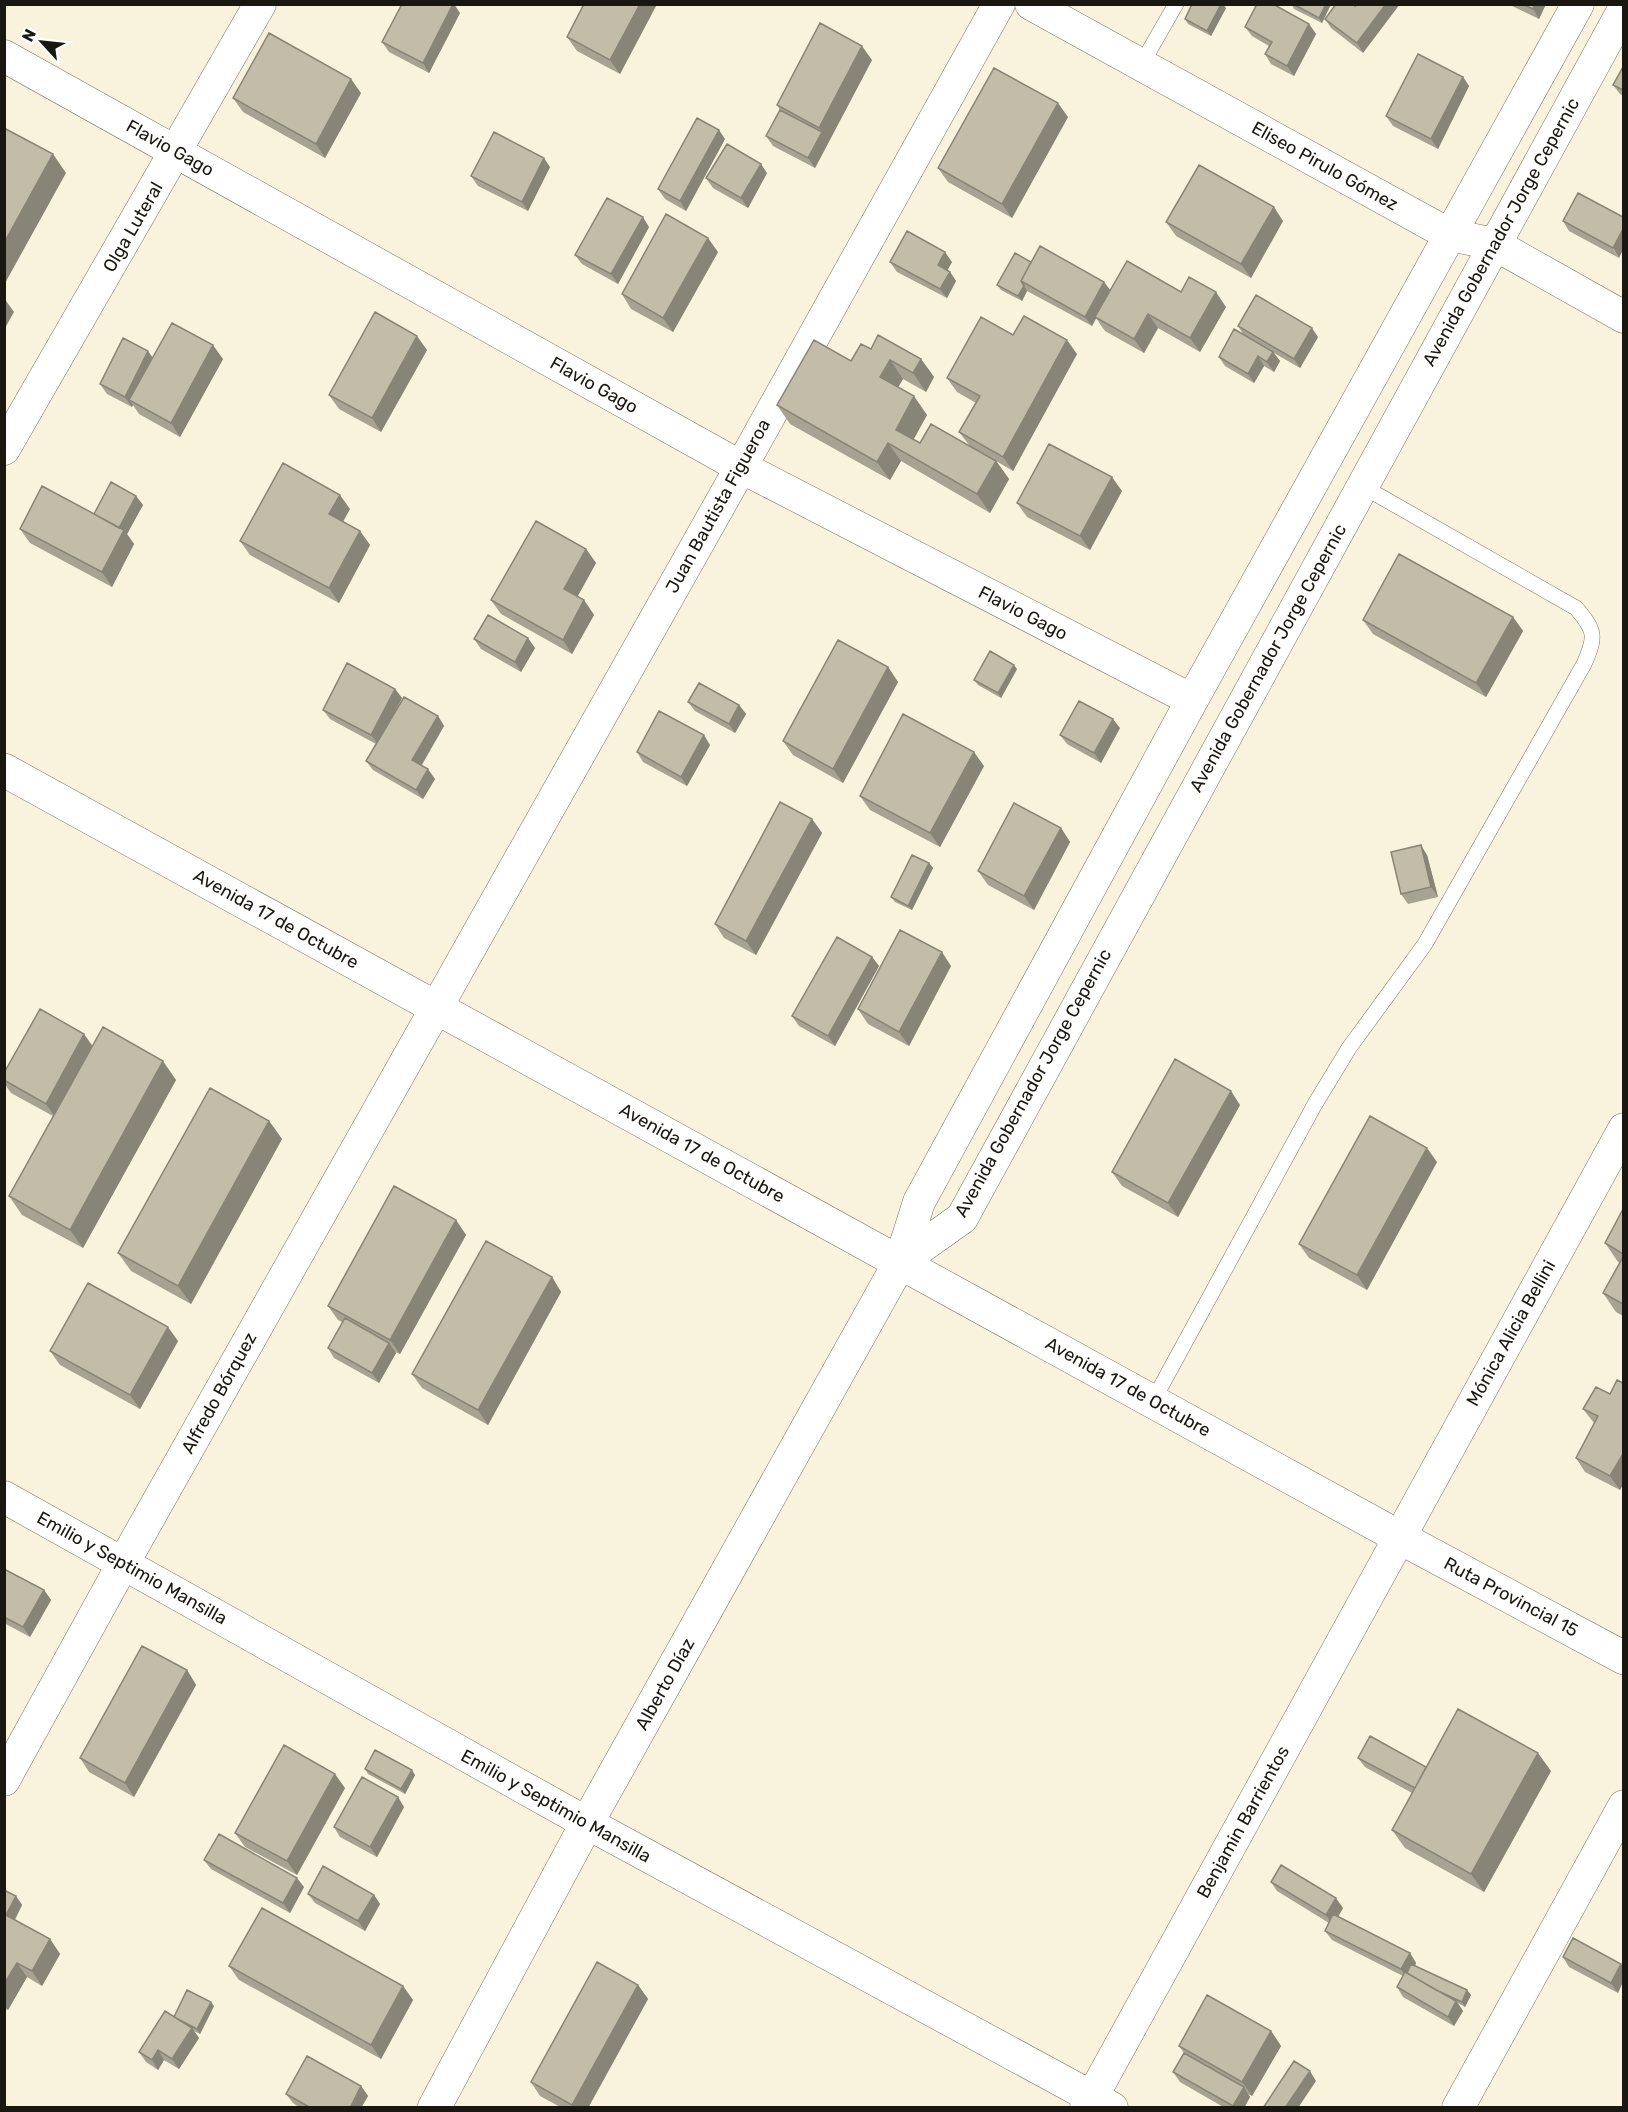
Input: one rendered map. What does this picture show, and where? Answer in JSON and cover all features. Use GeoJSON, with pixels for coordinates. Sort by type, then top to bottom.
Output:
{"type":"FeatureCollection","features":[{"type":"Feature","properties":{"kind":"main road","name":"Avenida 17 de Octubre"},"geometry":{"type":"LineString","coordinates":[[4,770],[1399,1537]]}},
{"type":"Feature","properties":{"kind":"main road","name":"Alberto Díaz"},"geometry":{"type":"LineString","coordinates":[[434,2108],[587,1823],[900,1262]]}},
{"type":"Feature","properties":{"kind":"main road","name":"Ruta Provincial 15"},"geometry":{"type":"LineString","coordinates":[[1399,1537],[1623,1658]]}},
{"type":"Feature","properties":{"kind":"street","name":"Olga Luteral"},"geometry":{"type":"LineString","coordinates":[[4,449],[177,152],[260,4]]}},
{"type":"Feature","properties":{"kind":"street","name":"Juan Bautista Figueroa"},"geometry":{"type":"LineString","coordinates":[[435,1007],[741,467],[999,4]]}},
{"type":"Feature","properties":{"kind":"street","name":"Eliseo Pirulo Gómez"},"geometry":{"type":"LineString","coordinates":[[1031,4],[1450,235],[1494,244],[1623,317]]}},
{"type":"Feature","properties":{"kind":"street"},"geometry":{"type":"LineString","coordinates":[[900,1262],[919,1202],[1192,700],[1578,4]]}},
{"type":"Feature","properties":{"kind":"street","name":"Avenida Gobernador Jorge Cepernic"},"geometry":{"type":"LineString","coordinates":[[900,1262],[962,1218],[1623,9]]}},
{"type":"Feature","properties":{"kind":"street","name":"Flavio Gago"},"geometry":{"type":"LineString","coordinates":[[4,56],[741,467],[1192,700]]}},
{"type":"Feature","properties":{"kind":"street","name":"Alfredo Bórquez"},"geometry":{"type":"LineString","coordinates":[[4,1780],[123,1562],[435,1007]]}},
{"type":"Feature","properties":{"kind":"street","name":"Mónica Alicia Bellini"},"geometry":{"type":"LineString","coordinates":[[1399,1537],[1623,1129]]}},
{"type":"Feature","properties":{"kind":"street","name":"Emilio y Septimio Mansilla"},"geometry":{"type":"LineString","coordinates":[[4,1497],[587,1823],[1097,2104]]}},
{"type":"Feature","properties":{"kind":"street","name":"Benjamin Barrientos"},"geometry":{"type":"LineString","coordinates":[[1097,2104],[1399,1537]]}},
{"type":"Feature","properties":{"kind":"street"},"geometry":{"type":"LineString","coordinates":[[1458,2108],[1623,1806]]}},
{"type":"Feature","properties":{"kind":"lane"},"geometry":{"type":"LineString","coordinates":[[1142,65],[1176,4]]}},
{"type":"Feature","properties":{"kind":"lane"},"geometry":{"type":"LineString","coordinates":[[1153,1401],[1315,1104],[1349,1048],[1425,944],[1584,664],[1594,642],[1588,622],[1576,608],[1362,486]]}},
{"type":"Feature","properties":{"kind":"building"},"geometry":{"type":"Polygon","coordinates":[[[402,4],[453,4],[423,63],[382,42],[402,4]]]}},
{"type":"Feature","properties":{"kind":"building"},"geometry":{"type":"Polygon","coordinates":[[[584,4],[640,4],[610,60],[567,37],[584,4]]]}},
{"type":"Feature","properties":{"kind":"building"},"geometry":{"type":"Polygon","coordinates":[[[1192,4],[1221,4],[1207,31],[1185,19],[1192,4]]]}},
{"type":"Feature","properties":{"kind":"building"},"geometry":{"type":"Polygon","coordinates":[[[1257,4],[1273,4],[1309,24],[1287,66],[1265,54],[1272,42],[1245,27],[1257,4]]]}},
{"type":"Feature","properties":{"kind":"building"},"geometry":{"type":"Polygon","coordinates":[[[1293,4],[1326,4],[1319,18],[1293,4]]]}},
{"type":"Feature","properties":{"kind":"building"},"geometry":{"type":"Polygon","coordinates":[[[1336,4],[1354,4],[1355,6],[1356,4],[1386,4],[1357,43],[1325,19],[1336,4]]]}},
{"type":"Feature","properties":{"kind":"building"},"geometry":{"type":"Polygon","coordinates":[[[1522,4],[1535,4],[1533,9],[1522,4]]]}},
{"type":"Feature","properties":{"kind":"building"},"geometry":{"type":"Polygon","coordinates":[[[820,23],[862,46],[819,128],[777,105],[820,23]]]}},
{"type":"Feature","properties":{"kind":"building"},"geometry":{"type":"Polygon","coordinates":[[[269,33],[351,79],[316,144],[233,98],[269,33]]]}},
{"type":"Feature","properties":{"kind":"building"},"geometry":{"type":"Polygon","coordinates":[[[1418,54],[1463,77],[1431,139],[1386,116],[1418,54]]]}},
{"type":"Feature","properties":{"kind":"building"},"geometry":{"type":"Polygon","coordinates":[[[1623,67],[1623,90],[1613,85],[1623,67]]]}},
{"type":"Feature","properties":{"kind":"building"},"geometry":{"type":"Polygon","coordinates":[[[994,68],[1058,103],[1002,204],[938,168],[994,68]]]}},
{"type":"Feature","properties":{"kind":"building"},"geometry":{"type":"Polygon","coordinates":[[[780,110],[822,132],[808,158],[766,136],[780,110]]]}},
{"type":"Feature","properties":{"kind":"building"},"geometry":{"type":"Polygon","coordinates":[[[697,118],[719,130],[680,201],[658,189],[697,118]]]}},
{"type":"Feature","properties":{"kind":"building"},"geometry":{"type":"Polygon","coordinates":[[[4,128],[53,154],[4,243],[4,128]]]}},
{"type":"Feature","properties":{"kind":"building"},"geometry":{"type":"Polygon","coordinates":[[[494,132],[544,158],[522,202],[471,176],[494,132]]]}},
{"type":"Feature","properties":{"kind":"building"},"geometry":{"type":"Polygon","coordinates":[[[727,144],[761,164],[741,198],[706,178],[727,144]]]}},
{"type":"Feature","properties":{"kind":"building"},"geometry":{"type":"Polygon","coordinates":[[[1199,165],[1274,207],[1241,264],[1166,222],[1199,165]]]}},
{"type":"Feature","properties":{"kind":"building"},"geometry":{"type":"Polygon","coordinates":[[[1578,193],[1623,217],[1623,229],[1613,248],[1563,221],[1578,193]]]}},
{"type":"Feature","properties":{"kind":"building"},"geometry":{"type":"Polygon","coordinates":[[[607,198],[643,217],[611,274],[575,255],[607,198]]]}},
{"type":"Feature","properties":{"kind":"building"},"geometry":{"type":"Polygon","coordinates":[[[666,214],[708,238],[663,318],[622,294],[666,214]]]}},
{"type":"Feature","properties":{"kind":"building"},"geometry":{"type":"Polygon","coordinates":[[[907,231],[945,252],[938,265],[950,272],[940,289],[890,262],[907,231]]]}},
{"type":"Feature","properties":{"kind":"building"},"geometry":{"type":"Polygon","coordinates":[[[1040,246],[1104,282],[1085,317],[1021,281],[1040,246]]]}},
{"type":"Feature","properties":{"kind":"building"},"geometry":{"type":"Polygon","coordinates":[[[1015,253],[1031,262],[1021,281],[1024,286],[1018,296],[997,285],[1015,253]]]}},
{"type":"Feature","properties":{"kind":"building"},"geometry":{"type":"Polygon","coordinates":[[[1127,261],[1181,292],[1189,277],[1216,292],[1190,338],[1148,314],[1134,339],[1095,317],[1127,261]]]}},
{"type":"Feature","properties":{"kind":"building"},"geometry":{"type":"Polygon","coordinates":[[[1256,295],[1312,328],[1294,359],[1238,326],[1256,295]]]}},
{"type":"Feature","properties":{"kind":"building"},"geometry":{"type":"Polygon","coordinates":[[[375,312],[417,336],[372,418],[329,395],[375,312]]]}},
{"type":"Feature","properties":{"kind":"building"},"geometry":{"type":"Polygon","coordinates":[[[1024,316],[1067,340],[1003,457],[959,432],[980,396],[947,378],[981,317],[1013,335],[1024,316]]]}},
{"type":"Feature","properties":{"kind":"building"},"geometry":{"type":"Polygon","coordinates":[[[172,323],[213,345],[171,423],[129,400],[172,323]]]}},
{"type":"Feature","properties":{"kind":"building"},"geometry":{"type":"Polygon","coordinates":[[[1234,329],[1273,352],[1267,362],[1258,356],[1248,374],[1219,357],[1234,329]]]}},
{"type":"Feature","properties":{"kind":"building"},"geometry":{"type":"Polygon","coordinates":[[[878,335],[921,359],[913,373],[890,360],[880,377],[914,396],[896,430],[920,443],[931,424],[996,461],[977,494],[888,443],[877,462],[777,405],[814,340],[851,361],[861,344],[871,349],[878,335]]]}},
{"type":"Feature","properties":{"kind":"building"},"geometry":{"type":"Polygon","coordinates":[[[123,338],[148,351],[125,397],[100,384],[123,338]]]}},
{"type":"Feature","properties":{"kind":"building"},"geometry":{"type":"Polygon","coordinates":[[[1049,444],[1112,477],[1080,536],[1017,503],[1049,444]]]}},
{"type":"Feature","properties":{"kind":"building"},"geometry":{"type":"Polygon","coordinates":[[[283,463],[340,495],[329,514],[360,531],[329,588],[240,541],[283,463]]]}},
{"type":"Feature","properties":{"kind":"building"},"geometry":{"type":"Polygon","coordinates":[[[111,482],[136,496],[119,528],[94,514],[111,482]]]}},
{"type":"Feature","properties":{"kind":"building"},"geometry":{"type":"Polygon","coordinates":[[[42,486],[124,530],[102,572],[20,529],[42,486]]]}},
{"type":"Feature","properties":{"kind":"building"},"geometry":{"type":"Polygon","coordinates":[[[536,521],[586,549],[564,589],[584,600],[563,640],[491,600],[536,521]]]}},
{"type":"Feature","properties":{"kind":"building"},"geometry":{"type":"Polygon","coordinates":[[[1399,554],[1513,617],[1476,683],[1363,620],[1399,554]]]}},
{"type":"Feature","properties":{"kind":"building"},"geometry":{"type":"Polygon","coordinates":[[[488,615],[528,638],[515,662],[474,639],[488,615]]]}},
{"type":"Feature","properties":{"kind":"building"},"geometry":{"type":"Polygon","coordinates":[[[838,640],[888,667],[833,769],[783,741],[838,640]]]}},
{"type":"Feature","properties":{"kind":"building"},"geometry":{"type":"Polygon","coordinates":[[[990,651],[1014,665],[998,693],[974,680],[990,651]]]}},
{"type":"Feature","properties":{"kind":"building"},"geometry":{"type":"Polygon","coordinates":[[[347,663],[395,689],[371,735],[323,710],[347,663]]]}},
{"type":"Feature","properties":{"kind":"building"},"geometry":{"type":"Polygon","coordinates":[[[699,683],[739,705],[729,724],[688,702],[699,683]]]}},
{"type":"Feature","properties":{"kind":"building"},"geometry":{"type":"Polygon","coordinates":[[[404,697],[438,716],[412,760],[428,769],[416,790],[366,761],[404,697]]]}},
{"type":"Feature","properties":{"kind":"building"},"geometry":{"type":"Polygon","coordinates":[[[1079,701],[1113,719],[1094,753],[1060,735],[1079,701]]]}},
{"type":"Feature","properties":{"kind":"building"},"geometry":{"type":"Polygon","coordinates":[[[659,711],[704,735],[681,777],[637,752],[659,711]]]}},
{"type":"Feature","properties":{"kind":"building"},"geometry":{"type":"Polygon","coordinates":[[[903,714],[974,752],[930,833],[860,796],[903,714]]]}},
{"type":"Feature","properties":{"kind":"building"},"geometry":{"type":"Polygon","coordinates":[[[780,802],[812,819],[746,941],[715,924],[780,802]]]}},
{"type":"Feature","properties":{"kind":"building"},"geometry":{"type":"Polygon","coordinates":[[[1014,803],[1061,828],[1024,896],[978,871],[1014,803]]]}},
{"type":"Feature","properties":{"kind":"building"},"geometry":{"type":"Polygon","coordinates":[[[1421,845],[1431,887],[1401,894],[1391,852],[1421,845]]]}},
{"type":"Feature","properties":{"kind":"building"},"geometry":{"type":"Polygon","coordinates":[[[912,855],[929,863],[908,906],[891,897],[912,855]]]}},
{"type":"Feature","properties":{"kind":"building"},"geometry":{"type":"Polygon","coordinates":[[[900,930],[942,952],[899,1032],[858,1009],[900,930]]]}},
{"type":"Feature","properties":{"kind":"building"},"geometry":{"type":"Polygon","coordinates":[[[837,937],[872,957],[828,1036],[792,1016],[837,937]]]}},
{"type":"Feature","properties":{"kind":"building"},"geometry":{"type":"Polygon","coordinates":[[[40,1009],[84,1034],[46,1104],[4,1080],[4,1073],[40,1009]]]}},
{"type":"Feature","properties":{"kind":"building"},"geometry":{"type":"Polygon","coordinates":[[[103,1027],[163,1061],[70,1230],[9,1196],[103,1027]]]}},
{"type":"Feature","properties":{"kind":"building"},"geometry":{"type":"Polygon","coordinates":[[[1175,1059],[1231,1091],[1168,1203],[1112,1172],[1175,1059]]]}},
{"type":"Feature","properties":{"kind":"building"},"geometry":{"type":"Polygon","coordinates":[[[210,1088],[269,1121],[178,1286],[118,1253],[210,1088]]]}},
{"type":"Feature","properties":{"kind":"building"},"geometry":{"type":"Polygon","coordinates":[[[1370,1116],[1427,1148],[1357,1275],[1299,1244],[1370,1116]]]}},
{"type":"Feature","properties":{"kind":"building"},"geometry":{"type":"Polygon","coordinates":[[[394,1186],[456,1220],[390,1340],[328,1306],[394,1186]]]}},
{"type":"Feature","properties":{"kind":"building"},"geometry":{"type":"Polygon","coordinates":[[[1623,1209],[1623,1254],[1605,1243],[1623,1209]]]}},
{"type":"Feature","properties":{"kind":"building"},"geometry":{"type":"Polygon","coordinates":[[[486,1241],[552,1277],[478,1410],[412,1374],[486,1241]]]}},
{"type":"Feature","properties":{"kind":"building"},"geometry":{"type":"Polygon","coordinates":[[[1623,1257],[1623,1304],[1603,1293],[1623,1257]]]}},
{"type":"Feature","properties":{"kind":"building"},"geometry":{"type":"Polygon","coordinates":[[[88,1283],[168,1327],[130,1395],[50,1351],[88,1283]]]}},
{"type":"Feature","properties":{"kind":"building"},"geometry":{"type":"Polygon","coordinates":[[[345,1318],[389,1343],[372,1373],[328,1348],[345,1318]]]}},
{"type":"Feature","properties":{"kind":"building"},"geometry":{"type":"Polygon","coordinates":[[[1617,1380],[1623,1383],[1623,1454],[1610,1476],[1576,1458],[1598,1416],[1583,1409],[1596,1387],[1610,1394],[1617,1380]]]}},
{"type":"Feature","properties":{"kind":"building"},"geometry":{"type":"Polygon","coordinates":[[[4,1569],[44,1590],[23,1627],[4,1617],[4,1569]]]}},
{"type":"Feature","properties":{"kind":"building"},"geometry":{"type":"Polygon","coordinates":[[[142,1646],[187,1670],[125,1783],[80,1758],[142,1646]]]}},
{"type":"Feature","properties":{"kind":"building"},"geometry":{"type":"Polygon","coordinates":[[[1458,1709],[1538,1753],[1471,1874],[1392,1830],[1458,1709]]]}},
{"type":"Feature","properties":{"kind":"building"},"geometry":{"type":"Polygon","coordinates":[[[1370,1736],[1426,1767],[1415,1788],[1358,1758],[1370,1736]]]}},
{"type":"Feature","properties":{"kind":"building"},"geometry":{"type":"Polygon","coordinates":[[[284,1745],[335,1774],[287,1861],[235,1833],[284,1745]]]}},
{"type":"Feature","properties":{"kind":"building"},"geometry":{"type":"Polygon","coordinates":[[[375,1750],[412,1770],[401,1789],[365,1769],[375,1750]]]}},
{"type":"Feature","properties":{"kind":"building"},"geometry":{"type":"Polygon","coordinates":[[[362,1777],[398,1797],[370,1847],[334,1827],[362,1777]]]}},
{"type":"Feature","properties":{"kind":"building"},"geometry":{"type":"Polygon","coordinates":[[[219,1834],[297,1878],[283,1903],[204,1860],[219,1834]]]}},
{"type":"Feature","properties":{"kind":"building"},"geometry":{"type":"Polygon","coordinates":[[[1281,1865],[1336,1898],[1326,1915],[1271,1882],[1281,1865]]]}},
{"type":"Feature","properties":{"kind":"building"},"geometry":{"type":"Polygon","coordinates":[[[323,1866],[374,1895],[358,1921],[308,1894],[323,1866]]]}},
{"type":"Feature","properties":{"kind":"building"},"geometry":{"type":"Polygon","coordinates":[[[4,1890],[16,1896],[6,1915],[4,1914],[4,1890]]]}},
{"type":"Feature","properties":{"kind":"building"},"geometry":{"type":"Polygon","coordinates":[[[262,1908],[403,1986],[371,2045],[229,1966],[262,1908]]]}},
{"type":"Feature","properties":{"kind":"building"},"geometry":{"type":"Polygon","coordinates":[[[4,1914],[50,1939],[32,1971],[17,1963],[4,1984],[4,1914]]]}},
{"type":"Feature","properties":{"kind":"building"},"geometry":{"type":"Polygon","coordinates":[[[1333,1914],[1410,1953],[1401,1969],[1325,1931],[1333,1914]]]}},
{"type":"Feature","properties":{"kind":"building"},"geometry":{"type":"Polygon","coordinates":[[[1573,1938],[1621,1964],[1611,1983],[1563,1957],[1573,1938]]]}},
{"type":"Feature","properties":{"kind":"building"},"geometry":{"type":"Polygon","coordinates":[[[597,1962],[638,1985],[572,2105],[531,2082],[597,1962]]]}},
{"type":"Feature","properties":{"kind":"building"},"geometry":{"type":"Polygon","coordinates":[[[1411,1964],[1467,1990],[1462,2002],[1407,1973],[1411,1964]]]}},
{"type":"Feature","properties":{"kind":"building"},"geometry":{"type":"Polygon","coordinates":[[[1405,1972],[1456,2001],[1448,2017],[1397,1987],[1405,1972]]]}},
{"type":"Feature","properties":{"kind":"building"},"geometry":{"type":"Polygon","coordinates":[[[187,1990],[211,2002],[197,2029],[174,2017],[187,1990]]]}},
{"type":"Feature","properties":{"kind":"building"},"geometry":{"type":"Polygon","coordinates":[[[1207,1995],[1271,2031],[1242,2082],[1179,2046],[1207,1995]]]}},
{"type":"Feature","properties":{"kind":"building"},"geometry":{"type":"Polygon","coordinates":[[[165,2011],[192,2028],[172,2059],[158,2050],[152,2060],[139,2052],[165,2011]]]}},
{"type":"Feature","properties":{"kind":"building"},"geometry":{"type":"Polygon","coordinates":[[[1184,2053],[1244,2087],[1233,2106],[1173,2072],[1184,2053]]]}},
{"type":"Feature","properties":{"kind":"building"},"geometry":{"type":"Polygon","coordinates":[[[307,2056],[361,2086],[350,2108],[311,2108],[286,2094],[307,2056]]]}},
{"type":"Feature","properties":{"kind":"building"},"geometry":{"type":"Polygon","coordinates":[[[1294,2061],[1310,2071],[1285,2108],[1263,2108],[1294,2061]]]}}]}
